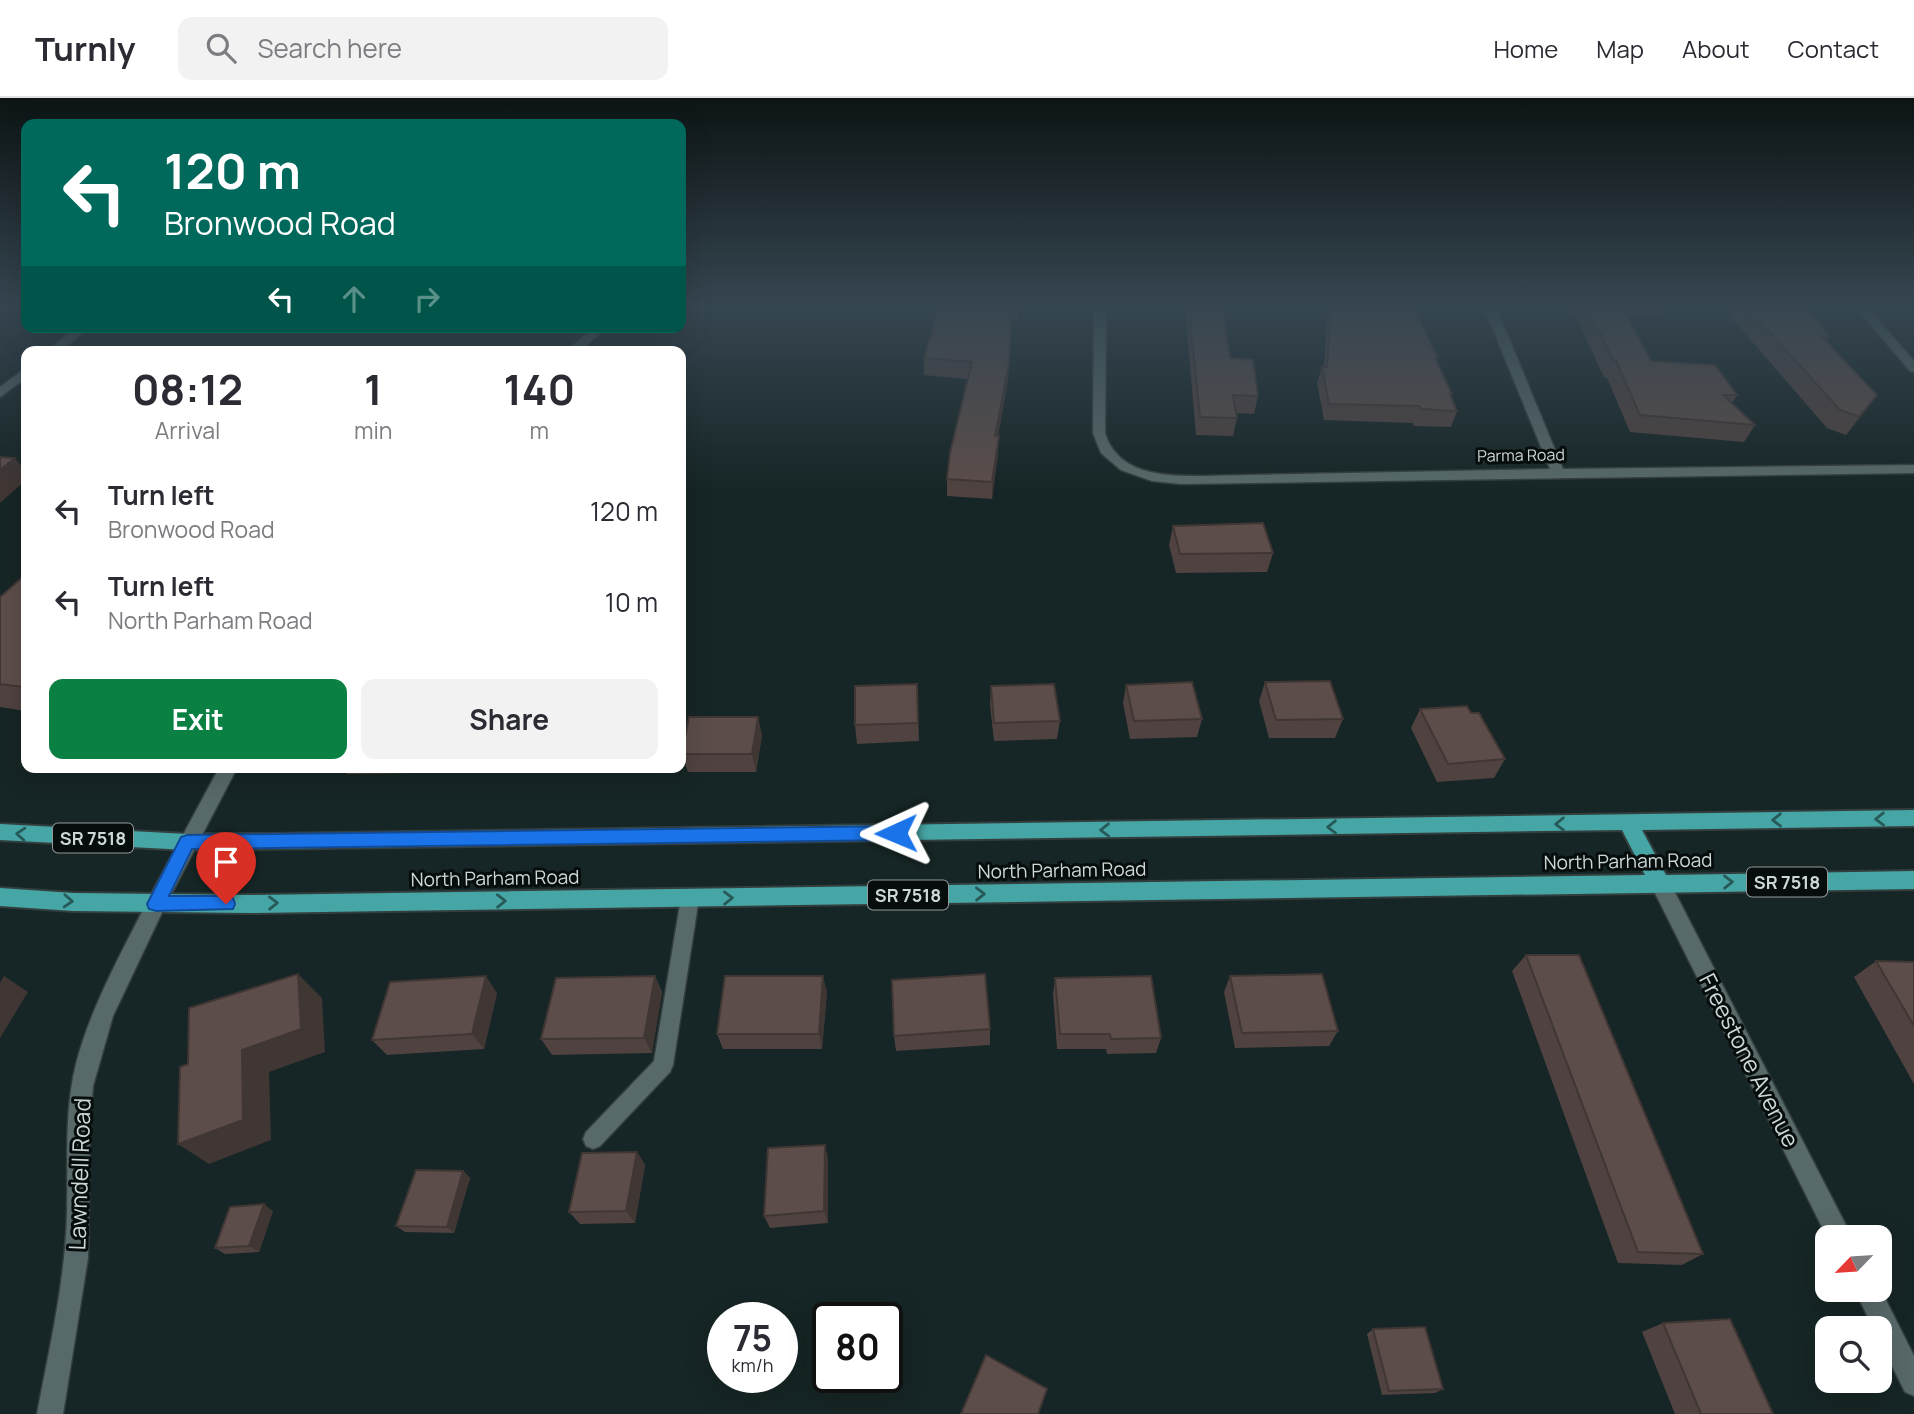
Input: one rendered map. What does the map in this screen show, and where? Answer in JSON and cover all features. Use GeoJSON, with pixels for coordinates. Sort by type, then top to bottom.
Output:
{"type":"FeatureCollection","features":[{"type":"Feature","properties":{"kind":"highway","name":"North Parham Road"},"geometry":{"type":"LineString","coordinates":[[0,832],[187,842],[1914,818]]}},
{"type":"Feature","properties":{"kind":"highway"},"geometry":{"type":"LineString","coordinates":[[1628,823],[1660,883]]}},
{"type":"Feature","properties":{"kind":"highway","name":"North Parham Road"},"geometry":{"type":"LineString","coordinates":[[0,897],[156,904],[1914,880]]}},
{"type":"Feature","properties":{"kind":"street","name":"Parma Road"},"geometry":{"type":"LineString","coordinates":[[1100,368],[1099,433],[1107,454],[1130,470],[1151,477],[1188,480],[1558,472],[1914,469]]}},
{"type":"Feature","properties":{"kind":"street"},"geometry":{"type":"LineString","coordinates":[[1515,368],[1558,472]]}},
{"type":"Feature","properties":{"kind":"street"},"geometry":{"type":"LineString","coordinates":[[0,393],[21,376]]}},
{"type":"Feature","properties":{"kind":"street","name":"Lawndell Road"},"geometry":{"type":"LineString","coordinates":[[50,1414],[69,1315],[78,1233],[77,1153],[82,1084],[104,1018],[156,904],[225,773]]}},
{"type":"Feature","properties":{"kind":"street","name":"Freestone Avenue"},"geometry":{"type":"LineString","coordinates":[[1660,883],[1834,1225]]}},
{"type":"Feature","properties":{"kind":"street"},"geometry":{"type":"LineString","coordinates":[[1873,1302],[1914,1382]]}},
{"type":"Feature","properties":{"kind":"lane"},"geometry":{"type":"LineString","coordinates":[[593,1139],[663,1065],[690,898]]}},
{"type":"Feature","properties":{"kind":"building"},"geometry":{"type":"Polygon","coordinates":[[[970,368],[1008,368],[995,436],[999,436],[992,482],[947,479],[950,453],[970,368]]]}},
{"type":"Feature","properties":{"kind":"building"},"geometry":{"type":"Polygon","coordinates":[[[1195,368],[1254,368],[1258,396],[1233,395],[1237,418],[1200,417],[1195,368]]]}},
{"type":"Feature","properties":{"kind":"building"},"geometry":{"type":"Polygon","coordinates":[[[1322,368],[1440,368],[1457,411],[1421,409],[1419,406],[1329,404],[1322,368]]]}},
{"type":"Feature","properties":{"kind":"building"},"geometry":{"type":"Polygon","coordinates":[[[1619,368],[1718,368],[1737,395],[1723,395],[1755,425],[1640,415],[1619,368]]]}},
{"type":"Feature","properties":{"kind":"building"},"geometry":{"type":"Polygon","coordinates":[[[1802,368],[1852,368],[1877,395],[1859,417],[1840,410],[1802,368]]]}},
{"type":"Feature","properties":{"kind":"building"},"geometry":{"type":"Polygon","coordinates":[[[0,457],[15,458],[0,470],[0,457]]]}},
{"type":"Feature","properties":{"kind":"building"},"geometry":{"type":"Polygon","coordinates":[[[1263,523],[1273,553],[1180,554],[1173,526],[1263,523]]]}},
{"type":"Feature","properties":{"kind":"building"},"geometry":{"type":"Polygon","coordinates":[[[21,578],[21,687],[0,684],[0,597],[21,578]]]}},
{"type":"Feature","properties":{"kind":"building"},"geometry":{"type":"Polygon","coordinates":[[[1330,681],[1343,719],[1276,720],[1265,682],[1330,681]]]}},
{"type":"Feature","properties":{"kind":"building"},"geometry":{"type":"Polygon","coordinates":[[[1192,682],[1202,719],[1134,721],[1126,685],[1192,682]]]}},
{"type":"Feature","properties":{"kind":"building"},"geometry":{"type":"Polygon","coordinates":[[[917,684],[918,723],[855,725],[855,686],[917,684]]]}},
{"type":"Feature","properties":{"kind":"building"},"geometry":{"type":"Polygon","coordinates":[[[1054,684],[1060,721],[994,723],[991,686],[1054,684]]]}},
{"type":"Feature","properties":{"kind":"building"},"geometry":{"type":"Polygon","coordinates":[[[1467,706],[1471,713],[1479,713],[1505,759],[1448,764],[1420,709],[1467,706]]]}},
{"type":"Feature","properties":{"kind":"building"},"geometry":{"type":"Polygon","coordinates":[[[689,717],[758,717],[752,754],[686,754],[689,717]]]}},
{"type":"Feature","properties":{"kind":"building"},"geometry":{"type":"Polygon","coordinates":[[[1526,955],[1579,955],[1703,1254],[1638,1252],[1526,955]]]}},
{"type":"Feature","properties":{"kind":"building"},"geometry":{"type":"Polygon","coordinates":[[[1876,961],[1914,962],[1914,1026],[1876,961]]]}},
{"type":"Feature","properties":{"kind":"building"},"geometry":{"type":"Polygon","coordinates":[[[298,974],[301,1029],[242,1050],[243,1120],[178,1144],[180,1067],[188,1064],[189,1008],[298,974]]]}},
{"type":"Feature","properties":{"kind":"building"},"geometry":{"type":"Polygon","coordinates":[[[985,974],[990,1029],[894,1036],[892,980],[985,974]]]}},
{"type":"Feature","properties":{"kind":"building"},"geometry":{"type":"Polygon","coordinates":[[[1322,974],[1338,1031],[1242,1033],[1230,976],[1322,974]]]}},
{"type":"Feature","properties":{"kind":"building"},"geometry":{"type":"Polygon","coordinates":[[[486,976],[472,1034],[372,1040],[390,982],[486,976]]]}},
{"type":"Feature","properties":{"kind":"building"},"geometry":{"type":"Polygon","coordinates":[[[655,976],[644,1038],[541,1039],[556,978],[655,976]]]}},
{"type":"Feature","properties":{"kind":"building"},"geometry":{"type":"Polygon","coordinates":[[[725,976],[823,976],[819,1034],[717,1034],[725,976]]]}},
{"type":"Feature","properties":{"kind":"building"},"geometry":{"type":"Polygon","coordinates":[[[1151,976],[1161,1038],[1111,1039],[1110,1034],[1060,1034],[1055,978],[1151,976]]]}},
{"type":"Feature","properties":{"kind":"building"},"geometry":{"type":"Polygon","coordinates":[[[825,1145],[824,1211],[764,1216],[768,1148],[825,1145]]]}},
{"type":"Feature","properties":{"kind":"building"},"geometry":{"type":"Polygon","coordinates":[[[637,1152],[626,1211],[569,1212],[582,1153],[637,1152]]]}},
{"type":"Feature","properties":{"kind":"building"},"geometry":{"type":"Polygon","coordinates":[[[416,1170],[463,1171],[447,1227],[396,1226],[416,1170]]]}},
{"type":"Feature","properties":{"kind":"building"},"geometry":{"type":"Polygon","coordinates":[[[264,1204],[249,1246],[215,1248],[230,1207],[264,1204]]]}},
{"type":"Feature","properties":{"kind":"building"},"geometry":{"type":"Polygon","coordinates":[[[1730,1319],[1773,1414],[1701,1414],[1663,1323],[1730,1319]]]}},
{"type":"Feature","properties":{"kind":"building"},"geometry":{"type":"Polygon","coordinates":[[[1425,1327],[1443,1389],[1389,1391],[1373,1329],[1425,1327]]]}},
{"type":"Feature","properties":{"kind":"building"},"geometry":{"type":"Polygon","coordinates":[[[986,1355],[1047,1389],[1038,1414],[961,1414],[986,1355]]]}},
{"type":"Feature","properties":{"kind":"route"},"geometry":{"type":"LineString","coordinates":[[226,904],[156,904],[187,842],[896,833]]}}]}
